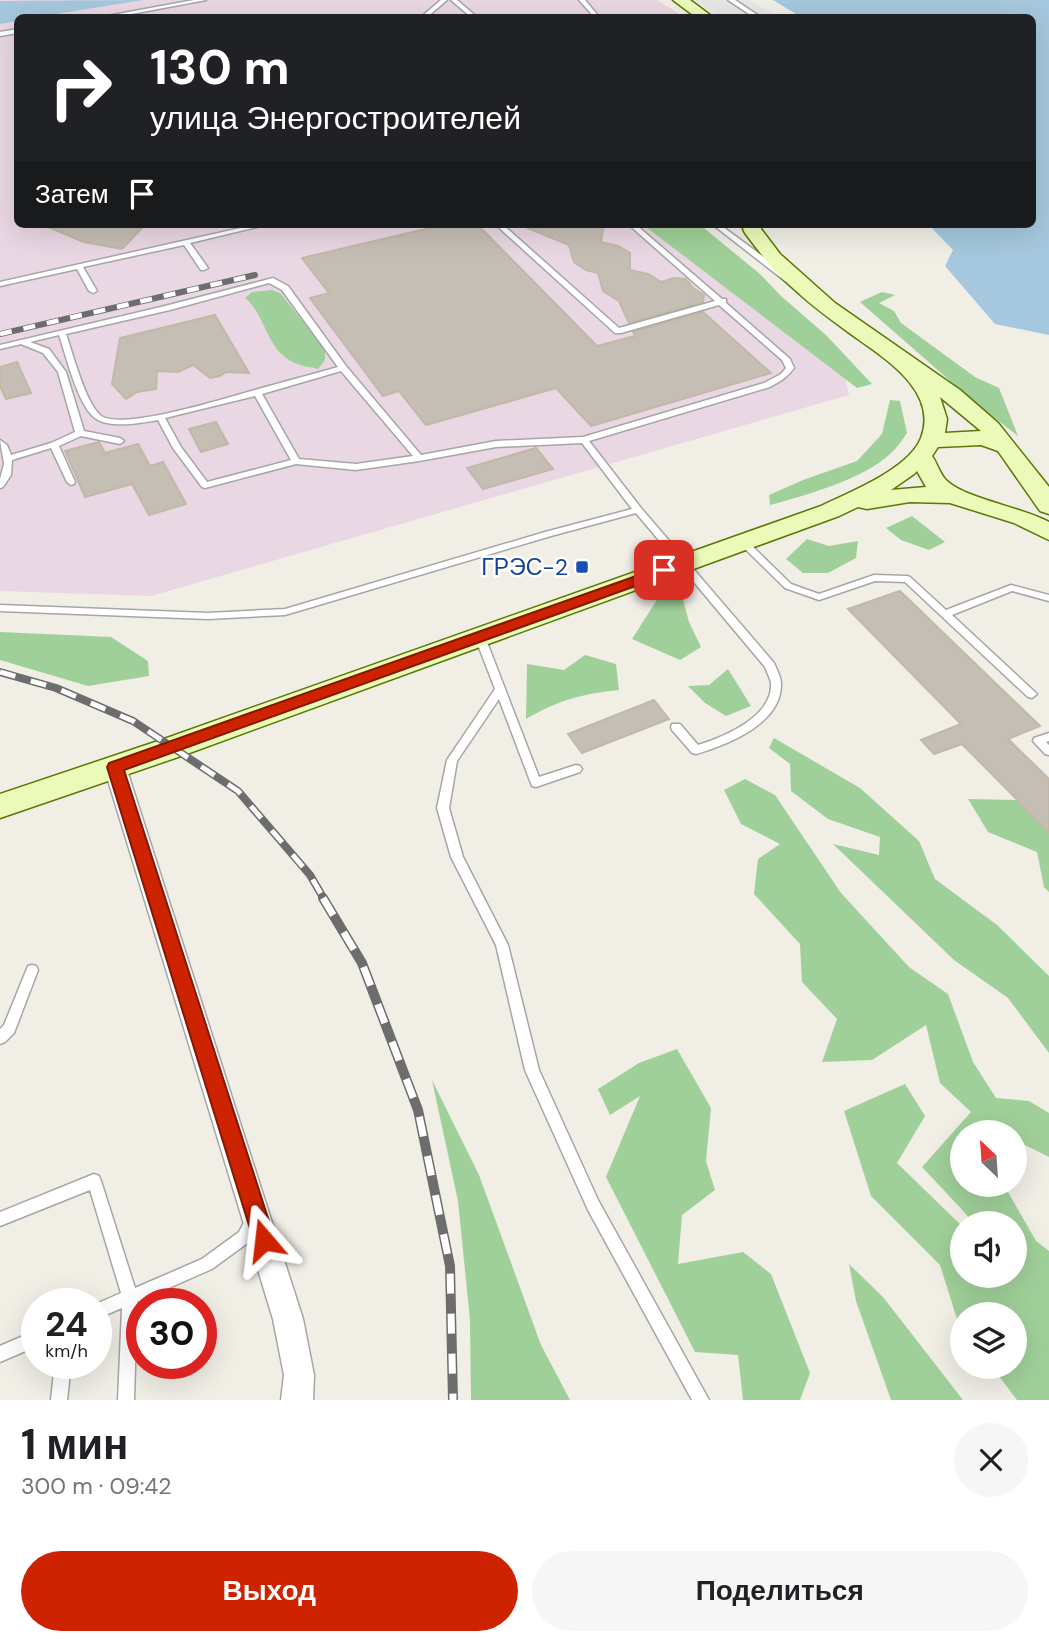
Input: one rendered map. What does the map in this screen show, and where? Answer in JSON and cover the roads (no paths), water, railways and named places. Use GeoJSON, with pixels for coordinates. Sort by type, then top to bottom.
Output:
{"type":"FeatureCollection","features":[{"type":"Feature","properties":{"kind":"street"},"geometry":{"type":"LineString","coordinates":[[680,0],[701,14]]}},
{"type":"Feature","properties":{"kind":"street"},"geometry":{"type":"LineString","coordinates":[[753,228],[763,246],[801,287],[982,420],[1028,473],[1049,506]]}},
{"type":"Feature","properties":{"kind":"street"},"geometry":{"type":"LineString","coordinates":[[830,511],[898,474],[927,448],[936,419],[932,401],[918,379],[897,355]]}},
{"type":"Feature","properties":{"kind":"street"},"geometry":{"type":"LineString","coordinates":[[927,448],[983,438],[1003,444]]}},
{"type":"Feature","properties":{"kind":"street"},"geometry":{"type":"LineString","coordinates":[[927,448],[936,484],[953,496]]}},
{"type":"Feature","properties":{"kind":"street"},"geometry":{"type":"LineString","coordinates":[[0,806],[830,511],[896,496],[929,493],[953,496],[1023,518],[1049,531]]}},
{"type":"Feature","properties":{"kind":"street"},"geometry":{"type":"LineString","coordinates":[[115,767],[288,1319],[299,1375],[297,1400]]}},
{"type":"Feature","properties":{"kind":"lane"},"geometry":{"type":"LineString","coordinates":[[121,14],[202,0]]}},
{"type":"Feature","properties":{"kind":"lane"},"geometry":{"type":"LineString","coordinates":[[423,14],[444,0]]}},
{"type":"Feature","properties":{"kind":"lane"},"geometry":{"type":"LineString","coordinates":[[454,0],[472,14]]}},
{"type":"Feature","properties":{"kind":"lane"},"geometry":{"type":"LineString","coordinates":[[582,0],[594,14]]}},
{"type":"Feature","properties":{"kind":"lane"},"geometry":{"type":"LineString","coordinates":[[731,0],[754,14]]}},
{"type":"Feature","properties":{"kind":"lane"},"geometry":{"type":"LineString","coordinates":[[0,284],[186,242],[230,228]]}},
{"type":"Feature","properties":{"kind":"lane"},"geometry":{"type":"LineString","coordinates":[[502,228],[618,331],[723,301]]}},
{"type":"Feature","properties":{"kind":"lane"},"geometry":{"type":"LineString","coordinates":[[160,416],[177,448],[205,485],[296,461],[356,467],[496,443],[584,440],[767,385],[784,376],[790,368],[786,359],[723,301],[636,228]]}},
{"type":"Feature","properties":{"kind":"lane"},"geometry":{"type":"LineString","coordinates":[[720,228],[775,271],[801,287]]}},
{"type":"Feature","properties":{"kind":"lane"},"geometry":{"type":"LineString","coordinates":[[186,242],[204,268]]}},
{"type":"Feature","properties":{"kind":"lane"},"geometry":{"type":"LineString","coordinates":[[79,266],[93,291]]}},
{"type":"Feature","properties":{"kind":"lane"},"geometry":{"type":"LineString","coordinates":[[0,347],[167,308],[270,279],[285,288],[343,368],[419,458]]}},
{"type":"Feature","properties":{"kind":"lane"},"geometry":{"type":"LineString","coordinates":[[62,332],[89,406],[101,419],[126,422],[160,416],[343,368]]}},
{"type":"Feature","properties":{"kind":"lane"},"geometry":{"type":"LineString","coordinates":[[22,342],[46,351],[62,372],[80,433]]}},
{"type":"Feature","properties":{"kind":"lane"},"geometry":{"type":"LineString","coordinates":[[257,392],[296,461]]}},
{"type":"Feature","properties":{"kind":"lane"},"geometry":{"type":"LineString","coordinates":[[9,458],[54,445],[80,433],[120,441]]}},
{"type":"Feature","properties":{"kind":"lane"},"geometry":{"type":"LineString","coordinates":[[584,440],[638,510],[770,666],[776,686],[769,704],[756,720],[731,739],[696,750],[676,727]]}},
{"type":"Feature","properties":{"kind":"lane"},"geometry":{"type":"LineString","coordinates":[[0,443],[9,458],[5,481],[0,485]]}},
{"type":"Feature","properties":{"kind":"lane"},"geometry":{"type":"LineString","coordinates":[[54,445],[71,482]]}},
{"type":"Feature","properties":{"kind":"lane"},"geometry":{"type":"LineString","coordinates":[[0,608],[208,616],[285,612],[638,510]]}},
{"type":"Feature","properties":{"kind":"lane"},"geometry":{"type":"LineString","coordinates":[[743,542],[788,586],[819,597],[874,578],[907,579],[1032,694]]}},
{"type":"Feature","properties":{"kind":"lane"},"geometry":{"type":"LineString","coordinates":[[945,614],[1011,588],[1049,598]]}},
{"type":"Feature","properties":{"kind":"lane"},"geometry":{"type":"LineString","coordinates":[[480,637],[536,783],[576,769]]}},
{"type":"Feature","properties":{"kind":"lane"},"geometry":{"type":"LineString","coordinates":[[500,689],[452,760],[443,808],[457,857],[502,945],[532,1070],[593,1205],[701,1400]]}},
{"type":"Feature","properties":{"kind":"lane"},"geometry":{"type":"LineString","coordinates":[[1049,737],[1038,741],[1049,751]]}},
{"type":"Feature","properties":{"kind":"lane"},"geometry":{"type":"LineString","coordinates":[[0,1038],[9,1029],[32,970]]}},
{"type":"Feature","properties":{"kind":"lane"},"geometry":{"type":"LineString","coordinates":[[0,1219],[94,1181],[127,1288]]}},
{"type":"Feature","properties":{"kind":"lane"},"geometry":{"type":"LineString","coordinates":[[151,1288],[207,1264],[244,1237],[256,1214]]}},
{"type":"Feature","properties":{"kind":"lane"},"geometry":{"type":"LineString","coordinates":[[0,1354],[21,1345]]}},
{"type":"Feature","properties":{"kind":"lane"},"geometry":{"type":"LineString","coordinates":[[58,1400],[61,1379]]}},
{"type":"Feature","properties":{"kind":"lane"},"geometry":{"type":"LineString","coordinates":[[125,1400],[126,1379]]}},
{"type":"Feature","properties":{"kind":"water"},"geometry":{"type":"Polygon","coordinates":[[[143,0],[56,14],[14,14],[14,22],[0,24],[0,1],[143,0]]]}},
{"type":"Feature","properties":{"kind":"water"},"geometry":{"type":"Polygon","coordinates":[[[773,0],[1049,0],[1049,335],[995,324],[945,266],[953,250],[932,228],[1036,228],[1036,14],[796,14],[773,0]]]}},
{"type":"Feature","properties":{"kind":"railway"},"geometry":{"type":"LineString","coordinates":[[0,334],[255,275]]}},
{"type":"Feature","properties":{"kind":"railway"},"geometry":{"type":"LineString","coordinates":[[0,672],[56,688],[133,721],[238,791],[310,875],[324,899]]}},
{"type":"Feature","properties":{"kind":"railway"},"geometry":{"type":"LineString","coordinates":[[323,898],[362,963],[418,1110],[450,1266],[453,1400]]}},
{"type":"Feature","properties":{"kind":"place","name":"ГРЭС-2"},"geometry":{"type":"Point","coordinates":[582,567]}}]}
